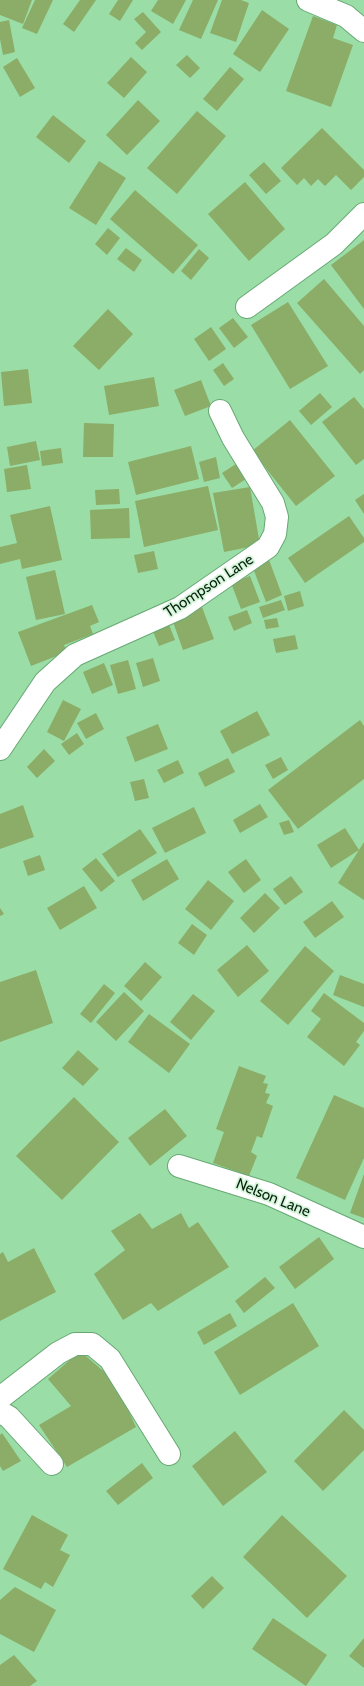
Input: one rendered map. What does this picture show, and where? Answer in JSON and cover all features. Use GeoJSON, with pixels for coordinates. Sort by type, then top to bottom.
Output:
{"type":"FeatureCollection","features":[{"type":"Feature","properties":{"kind":"street"},"geometry":{"type":"LineString","coordinates":[[308,0],[346,16],[364,31]]}},
{"type":"Feature","properties":{"kind":"street"},"geometry":{"type":"LineString","coordinates":[[246,307],[334,244],[364,214]]}},
{"type":"Feature","properties":{"kind":"street","name":"Thompson Lane"},"geometry":{"type":"LineString","coordinates":[[0,749],[46,682],[76,655],[180,608],[268,547],[275,534],[277,517],[273,503],[233,438],[220,411]]}},
{"type":"Feature","properties":{"kind":"street","name":"Nelson Lane"},"geometry":{"type":"LineString","coordinates":[[179,1166],[269,1194],[364,1237]]}},
{"type":"Feature","properties":{"kind":"street"},"geometry":{"type":"LineString","coordinates":[[0,1398],[58,1352],[75,1344],[92,1344],[110,1359],[169,1454]]}},
{"type":"Feature","properties":{"kind":"street"},"geometry":{"type":"LineString","coordinates":[[0,1412],[9,1417],[52,1464]]}},
{"type":"Feature","properties":{"kind":"building"},"geometry":{"type":"Polygon","coordinates":[[[0,0],[32,0],[23,24],[0,15],[0,0]]]}},
{"type":"Feature","properties":{"kind":"building"},"geometry":{"type":"Polygon","coordinates":[[[35,0],[53,0],[37,34],[22,28],[35,0]]]}},
{"type":"Feature","properties":{"kind":"building"},"geometry":{"type":"Polygon","coordinates":[[[80,0],[96,0],[74,32],[63,24],[80,0]]]}},
{"type":"Feature","properties":{"kind":"building"},"geometry":{"type":"Polygon","coordinates":[[[118,0],[133,0],[120,21],[109,14],[118,0]]]}},
{"type":"Feature","properties":{"kind":"building"},"geometry":{"type":"Polygon","coordinates":[[[158,0],[186,0],[173,24],[151,11],[158,0]]]}},
{"type":"Feature","properties":{"kind":"building"},"geometry":{"type":"Polygon","coordinates":[[[193,0],[218,0],[201,39],[179,30],[193,0]]]}},
{"type":"Feature","properties":{"kind":"building"},"geometry":{"type":"Polygon","coordinates":[[[222,0],[241,0],[249,3],[236,42],[210,33],[222,0]]]}},
{"type":"Feature","properties":{"kind":"building"},"geometry":{"type":"Polygon","coordinates":[[[262,10],[289,29],[260,72],[233,54],[262,10]]]}},
{"type":"Feature","properties":{"kind":"building"},"geometry":{"type":"Polygon","coordinates":[[[143,12],[161,32],[142,50],[135,43],[146,32],[134,19],[143,12]]]}},
{"type":"Feature","properties":{"kind":"building"},"geometry":{"type":"Polygon","coordinates":[[[313,16],[337,25],[333,38],[353,45],[331,107],[286,91],[313,16]]]}},
{"type":"Feature","properties":{"kind":"building"},"geometry":{"type":"Polygon","coordinates":[[[9,20],[15,52],[3,55],[0,39],[0,22],[9,20]]]}},
{"type":"Feature","properties":{"kind":"building"},"geometry":{"type":"Polygon","coordinates":[[[187,55],[200,68],[190,78],[176,65],[187,55]]]}},
{"type":"Feature","properties":{"kind":"building"},"geometry":{"type":"Polygon","coordinates":[[[131,57],[147,72],[124,98],[107,83],[131,57]]]}},
{"type":"Feature","properties":{"kind":"building"},"geometry":{"type":"Polygon","coordinates":[[[17,58],[35,88],[20,97],[3,67],[17,58]]]}},
{"type":"Feature","properties":{"kind":"building"},"geometry":{"type":"Polygon","coordinates":[[[230,67],[244,79],[217,111],[203,99],[230,67]]]}},
{"type":"Feature","properties":{"kind":"building"},"geometry":{"type":"Polygon","coordinates":[[[138,100],[160,121],[127,155],[106,135],[138,100]]]}},
{"type":"Feature","properties":{"kind":"building"},"geometry":{"type":"Polygon","coordinates":[[[197,111],[226,136],[177,194],[147,168],[197,111]]]}},
{"type":"Feature","properties":{"kind":"building"},"geometry":{"type":"Polygon","coordinates":[[[53,115],[86,141],[69,163],[36,137],[53,115]]]}},
{"type":"Feature","properties":{"kind":"building"},"geometry":{"type":"Polygon","coordinates":[[[322,128],[364,170],[364,177],[351,190],[336,175],[325,186],[318,179],[311,186],[304,178],[297,185],[281,168],[322,128]]]}},
{"type":"Feature","properties":{"kind":"building"},"geometry":{"type":"Polygon","coordinates":[[[99,161],[126,178],[96,225],[69,208],[99,161]]]}},
{"type":"Feature","properties":{"kind":"building"},"geometry":{"type":"Polygon","coordinates":[[[264,162],[281,181],[266,194],[249,175],[264,162]]]}},
{"type":"Feature","properties":{"kind":"building"},"geometry":{"type":"Polygon","coordinates":[[[245,182],[285,229],[249,261],[208,214],[245,182]]]}},
{"type":"Feature","properties":{"kind":"building"},"geometry":{"type":"Polygon","coordinates":[[[135,190],[198,245],[173,274],[110,219],[135,190]]]}},
{"type":"Feature","properties":{"kind":"building"},"geometry":{"type":"Polygon","coordinates":[[[108,228],[120,238],[107,255],[95,244],[108,228]]]}},
{"type":"Feature","properties":{"kind":"building"},"geometry":{"type":"Polygon","coordinates":[[[364,240],[364,309],[331,265],[364,240]]]}},
{"type":"Feature","properties":{"kind":"building"},"geometry":{"type":"Polygon","coordinates":[[[126,248],[142,260],[134,272],[117,259],[126,248]]]}},
{"type":"Feature","properties":{"kind":"building"},"geometry":{"type":"Polygon","coordinates":[[[199,249],[209,258],[191,280],[181,271],[199,249]]]}},
{"type":"Feature","properties":{"kind":"building"},"geometry":{"type":"Polygon","coordinates":[[[324,279],[364,326],[364,370],[360,374],[297,303],[324,279]]]}},
{"type":"Feature","properties":{"kind":"building"},"geometry":{"type":"Polygon","coordinates":[[[288,302],[328,366],[290,389],[251,325],[288,302]]]}},
{"type":"Feature","properties":{"kind":"building"},"geometry":{"type":"Polygon","coordinates":[[[108,309],[133,334],[99,370],[73,346],[108,309]]]}},
{"type":"Feature","properties":{"kind":"building"},"geometry":{"type":"Polygon","coordinates":[[[233,318],[248,337],[234,348],[219,328],[233,318]]]}},
{"type":"Feature","properties":{"kind":"building"},"geometry":{"type":"Polygon","coordinates":[[[211,327],[226,349],[209,361],[194,339],[211,327]]]}},
{"type":"Feature","properties":{"kind":"building"},"geometry":{"type":"Polygon","coordinates":[[[223,363],[234,379],[224,386],[213,370],[223,363]]]}},
{"type":"Feature","properties":{"kind":"building"},"geometry":{"type":"Polygon","coordinates":[[[28,369],[32,403],[4,406],[1,372],[28,369]]]}},
{"type":"Feature","properties":{"kind":"building"},"geometry":{"type":"Polygon","coordinates":[[[154,377],[159,406],[109,415],[104,386],[154,377]]]}},
{"type":"Feature","properties":{"kind":"building"},"geometry":{"type":"Polygon","coordinates":[[[201,380],[211,406],[185,416],[174,390],[201,380]]]}},
{"type":"Feature","properties":{"kind":"building"},"geometry":{"type":"Polygon","coordinates":[[[320,393],[332,407],[311,425],[299,411],[320,393]]]}},
{"type":"Feature","properties":{"kind":"building"},"geometry":{"type":"Polygon","coordinates":[[[354,397],[364,409],[364,459],[356,465],[322,422],[354,397]]]}},
{"type":"Feature","properties":{"kind":"building"},"geometry":{"type":"Polygon","coordinates":[[[290,420],[335,476],[296,506],[252,451],[290,420]]]}},
{"type":"Feature","properties":{"kind":"building"},"geometry":{"type":"Polygon","coordinates":[[[84,423],[114,424],[113,457],[83,457],[84,423]]]}},
{"type":"Feature","properties":{"kind":"building"},"geometry":{"type":"Polygon","coordinates":[[[36,441],[40,460],[10,466],[7,447],[36,441]]]}},
{"type":"Feature","properties":{"kind":"building"},"geometry":{"type":"Polygon","coordinates":[[[191,446],[199,479],[136,495],[128,462],[191,446]]]}},
{"type":"Feature","properties":{"kind":"building"},"geometry":{"type":"Polygon","coordinates":[[[61,448],[63,463],[42,466],[40,451],[61,448]]]}},
{"type":"Feature","properties":{"kind":"building"},"geometry":{"type":"Polygon","coordinates":[[[216,457],[220,478],[204,482],[199,462],[216,457]]]}},
{"type":"Feature","properties":{"kind":"building"},"geometry":{"type":"Polygon","coordinates":[[[236,464],[246,479],[232,488],[222,473],[236,464]]]}},
{"type":"Feature","properties":{"kind":"building"},"geometry":{"type":"Polygon","coordinates":[[[27,465],[31,489],[7,492],[4,469],[27,465]]]}},
{"type":"Feature","properties":{"kind":"building"},"geometry":{"type":"Polygon","coordinates":[[[208,486],[218,530],[144,547],[135,501],[208,486]]]}},
{"type":"Feature","properties":{"kind":"building"},"geometry":{"type":"Polygon","coordinates":[[[250,487],[260,545],[224,552],[213,493],[250,487]]]}},
{"type":"Feature","properties":{"kind":"building"},"geometry":{"type":"Polygon","coordinates":[[[119,489],[120,504],[96,505],[95,490],[119,489]]]}},
{"type":"Feature","properties":{"kind":"building"},"geometry":{"type":"Polygon","coordinates":[[[364,494],[364,514],[355,500],[364,494]]]}},
{"type":"Feature","properties":{"kind":"building"},"geometry":{"type":"Polygon","coordinates":[[[50,506],[62,560],[22,569],[20,559],[0,564],[0,547],[17,543],[10,515],[50,506]]]}},
{"type":"Feature","properties":{"kind":"building"},"geometry":{"type":"Polygon","coordinates":[[[129,508],[130,538],[91,539],[90,510],[129,508]]]}},
{"type":"Feature","properties":{"kind":"building"},"geometry":{"type":"Polygon","coordinates":[[[349,516],[364,538],[364,542],[305,583],[288,558],[349,516]]]}},
{"type":"Feature","properties":{"kind":"building"},"geometry":{"type":"Polygon","coordinates":[[[154,551],[158,569],[138,573],[134,555],[154,551]]]}},
{"type":"Feature","properties":{"kind":"building"},"geometry":{"type":"Polygon","coordinates":[[[268,557],[282,595],[266,602],[251,563],[268,557]]]}},
{"type":"Feature","properties":{"kind":"building"},"geometry":{"type":"Polygon","coordinates":[[[55,570],[65,614],[36,620],[26,577],[55,570]]]}},
{"type":"Feature","properties":{"kind":"building"},"geometry":{"type":"Polygon","coordinates":[[[250,576],[260,602],[241,609],[231,583],[250,576]]]}},
{"type":"Feature","properties":{"kind":"building"},"geometry":{"type":"Polygon","coordinates":[[[300,591],[304,606],[288,611],[284,596],[300,591]]]}},
{"type":"Feature","properties":{"kind":"building"},"geometry":{"type":"Polygon","coordinates":[[[281,600],[285,610],[263,618],[259,607],[281,600]]]}},
{"type":"Feature","properties":{"kind":"building"},"geometry":{"type":"Polygon","coordinates":[[[92,605],[99,622],[90,626],[93,634],[64,645],[67,652],[31,666],[18,632],[92,605]]]}},
{"type":"Feature","properties":{"kind":"building"},"geometry":{"type":"Polygon","coordinates":[[[202,607],[214,639],[183,650],[172,619],[202,607]]]}},
{"type":"Feature","properties":{"kind":"building"},"geometry":{"type":"Polygon","coordinates":[[[247,610],[252,623],[234,631],[228,617],[247,610]]]}},
{"type":"Feature","properties":{"kind":"building"},"geometry":{"type":"Polygon","coordinates":[[[277,618],[279,627],[266,629],[264,620],[277,618]]]}},
{"type":"Feature","properties":{"kind":"building"},"geometry":{"type":"Polygon","coordinates":[[[168,622],[175,640],[159,646],[152,629],[168,622]]]}},
{"type":"Feature","properties":{"kind":"building"},"geometry":{"type":"Polygon","coordinates":[[[295,635],[298,649],[276,653],[273,639],[295,635]]]}},
{"type":"Feature","properties":{"kind":"building"},"geometry":{"type":"Polygon","coordinates":[[[153,658],[160,681],[143,687],[136,663],[153,658]]]}},
{"type":"Feature","properties":{"kind":"building"},"geometry":{"type":"Polygon","coordinates":[[[128,660],[136,689],[118,694],[110,665],[128,660]]]}},
{"type":"Feature","properties":{"kind":"building"},"geometry":{"type":"Polygon","coordinates":[[[104,663],[113,685],[92,694],[83,672],[104,663]]]}},
{"type":"Feature","properties":{"kind":"building"},"geometry":{"type":"Polygon","coordinates":[[[63,700],[81,709],[64,741],[47,732],[63,700]]]}},
{"type":"Feature","properties":{"kind":"building"},"geometry":{"type":"Polygon","coordinates":[[[257,711],[270,735],[232,754],[220,731],[257,711]]]}},
{"type":"Feature","properties":{"kind":"building"},"geometry":{"type":"Polygon","coordinates":[[[96,713],[104,729],[86,739],[77,723],[96,713]]]}},
{"type":"Feature","properties":{"kind":"building"},"geometry":{"type":"Polygon","coordinates":[[[360,720],[364,726],[364,779],[298,829],[268,790],[360,720]]]}},
{"type":"Feature","properties":{"kind":"building"},"geometry":{"type":"Polygon","coordinates":[[[158,724],[168,749],[135,762],[126,737],[158,724]]]}},
{"type":"Feature","properties":{"kind":"building"},"geometry":{"type":"Polygon","coordinates":[[[77,733],[84,744],[69,755],[61,744],[77,733]]]}},
{"type":"Feature","properties":{"kind":"building"},"geometry":{"type":"Polygon","coordinates":[[[44,749],[55,761],[37,778],[27,767],[44,749]]]}},
{"type":"Feature","properties":{"kind":"building"},"geometry":{"type":"Polygon","coordinates":[[[281,757],[288,770],[273,779],[265,765],[281,757]]]}},
{"type":"Feature","properties":{"kind":"building"},"geometry":{"type":"Polygon","coordinates":[[[228,758],[235,772],[205,787],[198,773],[228,758]]]}},
{"type":"Feature","properties":{"kind":"building"},"geometry":{"type":"Polygon","coordinates":[[[178,760],[184,773],[164,783],[157,770],[178,760]]]}},
{"type":"Feature","properties":{"kind":"building"},"geometry":{"type":"Polygon","coordinates":[[[144,779],[149,798],[135,801],[130,782],[144,779]]]}},
{"type":"Feature","properties":{"kind":"building"},"geometry":{"type":"Polygon","coordinates":[[[260,804],[268,817],[240,833],[233,820],[260,804]]]}},
{"type":"Feature","properties":{"kind":"building"},"geometry":{"type":"Polygon","coordinates":[[[23,805],[34,837],[0,849],[0,814],[23,805]]]}},
{"type":"Feature","properties":{"kind":"building"},"geometry":{"type":"Polygon","coordinates":[[[194,807],[206,833],[165,853],[152,828],[194,807]]]}},
{"type":"Feature","properties":{"kind":"building"},"geometry":{"type":"Polygon","coordinates":[[[289,820],[294,832],[284,835],[279,823],[289,820]]]}},
{"type":"Feature","properties":{"kind":"building"},"geometry":{"type":"Polygon","coordinates":[[[345,828],[359,850],[331,868],[317,845],[345,828]]]}},
{"type":"Feature","properties":{"kind":"building"},"geometry":{"type":"Polygon","coordinates":[[[140,829],[157,853],[118,877],[102,854],[140,829]]]}},
{"type":"Feature","properties":{"kind":"building"},"geometry":{"type":"Polygon","coordinates":[[[364,842],[364,900],[338,883],[364,842]]]}},
{"type":"Feature","properties":{"kind":"building"},"geometry":{"type":"Polygon","coordinates":[[[40,855],[45,870],[28,876],[23,861],[40,855]]]}},
{"type":"Feature","properties":{"kind":"building"},"geometry":{"type":"Polygon","coordinates":[[[96,858],[115,881],[101,892],[82,869],[96,858]]]}},
{"type":"Feature","properties":{"kind":"building"},"geometry":{"type":"Polygon","coordinates":[[[167,859],[179,879],[143,901],[131,880],[167,859]]]}},
{"type":"Feature","properties":{"kind":"building"},"geometry":{"type":"Polygon","coordinates":[[[246,859],[261,880],[244,893],[228,872],[246,859]]]}},
{"type":"Feature","properties":{"kind":"building"},"geometry":{"type":"Polygon","coordinates":[[[291,876],[303,892],[285,905],[273,889],[291,876]]]}},
{"type":"Feature","properties":{"kind":"building"},"geometry":{"type":"Polygon","coordinates":[[[208,880],[234,901],[211,930],[185,909],[208,880]]]}},
{"type":"Feature","properties":{"kind":"building"},"geometry":{"type":"Polygon","coordinates":[[[84,886],[97,908],[60,930],[47,908],[84,886]]]}},
{"type":"Feature","properties":{"kind":"building"},"geometry":{"type":"Polygon","coordinates":[[[265,893],[280,908],[254,933],[240,918],[265,893]]]}},
{"type":"Feature","properties":{"kind":"building"},"geometry":{"type":"Polygon","coordinates":[[[332,901],[344,917],[315,938],[303,922],[332,901]]]}},
{"type":"Feature","properties":{"kind":"building"},"geometry":{"type":"Polygon","coordinates":[[[0,908],[4,914],[0,916],[0,908]]]}},
{"type":"Feature","properties":{"kind":"building"},"geometry":{"type":"Polygon","coordinates":[[[192,924],[207,935],[194,955],[178,943],[192,924]]]}},
{"type":"Feature","properties":{"kind":"building"},"geometry":{"type":"Polygon","coordinates":[[[247,945],[269,971],[238,997],[217,970],[247,945]]]}},
{"type":"Feature","properties":{"kind":"building"},"geometry":{"type":"Polygon","coordinates":[[[305,946],[334,971],[288,1025],[260,1001],[305,946]]]}},
{"type":"Feature","properties":{"kind":"building"},"geometry":{"type":"Polygon","coordinates":[[[145,962],[162,977],[141,1001],[124,986],[145,962]]]}},
{"type":"Feature","properties":{"kind":"building"},"geometry":{"type":"Polygon","coordinates":[[[36,970],[53,1023],[0,1042],[0,982],[36,970]]]}},
{"type":"Feature","properties":{"kind":"building"},"geometry":{"type":"Polygon","coordinates":[[[340,975],[364,984],[364,1007],[333,995],[340,975]]]}},
{"type":"Feature","properties":{"kind":"building"},"geometry":{"type":"Polygon","coordinates":[[[104,984],[115,993],[91,1023],[80,1014],[104,984]]]}},
{"type":"Feature","properties":{"kind":"building"},"geometry":{"type":"Polygon","coordinates":[[[124,992],[144,1011],[116,1041],[96,1022],[124,992]]]}},
{"type":"Feature","properties":{"kind":"building"},"geometry":{"type":"Polygon","coordinates":[[[324,993],[364,1023],[364,1031],[356,1042],[360,1045],[344,1066],[307,1037],[321,1019],[311,1011],[324,993]]]}},
{"type":"Feature","properties":{"kind":"building"},"geometry":{"type":"Polygon","coordinates":[[[193,994],[215,1011],[191,1040],[170,1022],[193,994]]]}},
{"type":"Feature","properties":{"kind":"building"},"geometry":{"type":"Polygon","coordinates":[[[149,1014],[190,1044],[169,1073],[128,1042],[149,1014]]]}},
{"type":"Feature","properties":{"kind":"building"},"geometry":{"type":"Polygon","coordinates":[[[78,1050],[99,1069],[83,1086],[62,1068],[78,1050]]]}},
{"type":"Feature","properties":{"kind":"building"},"geometry":{"type":"Polygon","coordinates":[[[239,1066],[266,1076],[263,1083],[268,1084],[265,1093],[270,1094],[266,1103],[273,1106],[262,1138],[257,1136],[251,1152],[257,1156],[249,1176],[213,1163],[224,1132],[216,1129],[239,1066]]]}},
{"type":"Feature","properties":{"kind":"building"},"geometry":{"type":"Polygon","coordinates":[[[334,1095],[364,1108],[364,1158],[345,1200],[296,1178],[334,1095]]]}},
{"type":"Feature","properties":{"kind":"building"},"geometry":{"type":"Polygon","coordinates":[[[74,1097],[119,1142],[62,1200],[16,1156],[74,1097]]]}},
{"type":"Feature","properties":{"kind":"building"},"geometry":{"type":"Polygon","coordinates":[[[165,1109],[187,1136],[150,1166],[128,1138],[165,1109]]]}},
{"type":"Feature","properties":{"kind":"building"},"geometry":{"type":"Polygon","coordinates":[[[364,1174],[364,1218],[350,1213],[364,1174]]]}},
{"type":"Feature","properties":{"kind":"building"},"geometry":{"type":"Polygon","coordinates":[[[140,1213],[152,1229],[181,1213],[189,1228],[198,1222],[229,1267],[158,1311],[151,1303],[123,1320],[94,1274],[125,1250],[111,1231],[140,1213]]]}},
{"type":"Feature","properties":{"kind":"building"},"geometry":{"type":"Polygon","coordinates":[[[319,1237],[334,1259],[295,1289],[279,1267],[319,1237]]]}},
{"type":"Feature","properties":{"kind":"building"},"geometry":{"type":"Polygon","coordinates":[[[34,1248],[56,1292],[0,1321],[0,1254],[3,1252],[8,1262],[34,1248]]]}},
{"type":"Feature","properties":{"kind":"building"},"geometry":{"type":"Polygon","coordinates":[[[265,1277],[275,1288],[244,1313],[235,1301],[265,1277]]]}},
{"type":"Feature","properties":{"kind":"building"},"geometry":{"type":"Polygon","coordinates":[[[293,1303],[319,1346],[240,1395],[214,1352],[293,1303]]]}},
{"type":"Feature","properties":{"kind":"building"},"geometry":{"type":"Polygon","coordinates":[[[230,1313],[237,1326],[204,1345],[197,1332],[230,1313]]]}},
{"type":"Feature","properties":{"kind":"building"},"geometry":{"type":"Polygon","coordinates":[[[80,1351],[115,1381],[136,1427],[67,1467],[39,1425],[71,1406],[48,1379],[80,1351]]]}},
{"type":"Feature","properties":{"kind":"building"},"geometry":{"type":"Polygon","coordinates":[[[344,1410],[364,1430],[364,1450],[323,1491],[294,1461],[344,1410]]]}},
{"type":"Feature","properties":{"kind":"building"},"geometry":{"type":"Polygon","coordinates":[[[235,1431],[267,1472],[223,1506],[192,1466],[235,1431]]]}},
{"type":"Feature","properties":{"kind":"building"},"geometry":{"type":"Polygon","coordinates":[[[2,1433],[21,1461],[3,1471],[0,1466],[0,1435],[2,1433]]]}},
{"type":"Feature","properties":{"kind":"building"},"geometry":{"type":"Polygon","coordinates":[[[142,1463],[153,1478],[118,1505],[106,1491],[142,1463]]]}},
{"type":"Feature","properties":{"kind":"building"},"geometry":{"type":"Polygon","coordinates":[[[32,1515],[68,1535],[60,1550],[70,1555],[53,1587],[45,1582],[41,1589],[3,1569],[32,1515]]]}},
{"type":"Feature","properties":{"kind":"building"},"geometry":{"type":"Polygon","coordinates":[[[282,1515],[347,1576],[307,1618],[243,1557],[282,1515]]]}},
{"type":"Feature","properties":{"kind":"building"},"geometry":{"type":"Polygon","coordinates":[[[212,1576],[224,1588],[203,1609],[191,1596],[212,1576]]]}},
{"type":"Feature","properties":{"kind":"building"},"geometry":{"type":"Polygon","coordinates":[[[15,1587],[56,1610],[34,1652],[0,1634],[0,1600],[15,1587]]]}},
{"type":"Feature","properties":{"kind":"building"},"geometry":{"type":"Polygon","coordinates":[[[273,1618],[327,1655],[306,1686],[252,1649],[273,1618]]]}},
{"type":"Feature","properties":{"kind":"building"},"geometry":{"type":"Polygon","coordinates":[[[364,1638],[364,1668],[349,1656],[364,1638]]]}},
{"type":"Feature","properties":{"kind":"building"},"geometry":{"type":"Polygon","coordinates":[[[14,1655],[37,1681],[30,1686],[0,1686],[0,1665],[14,1655]]]}}]}
